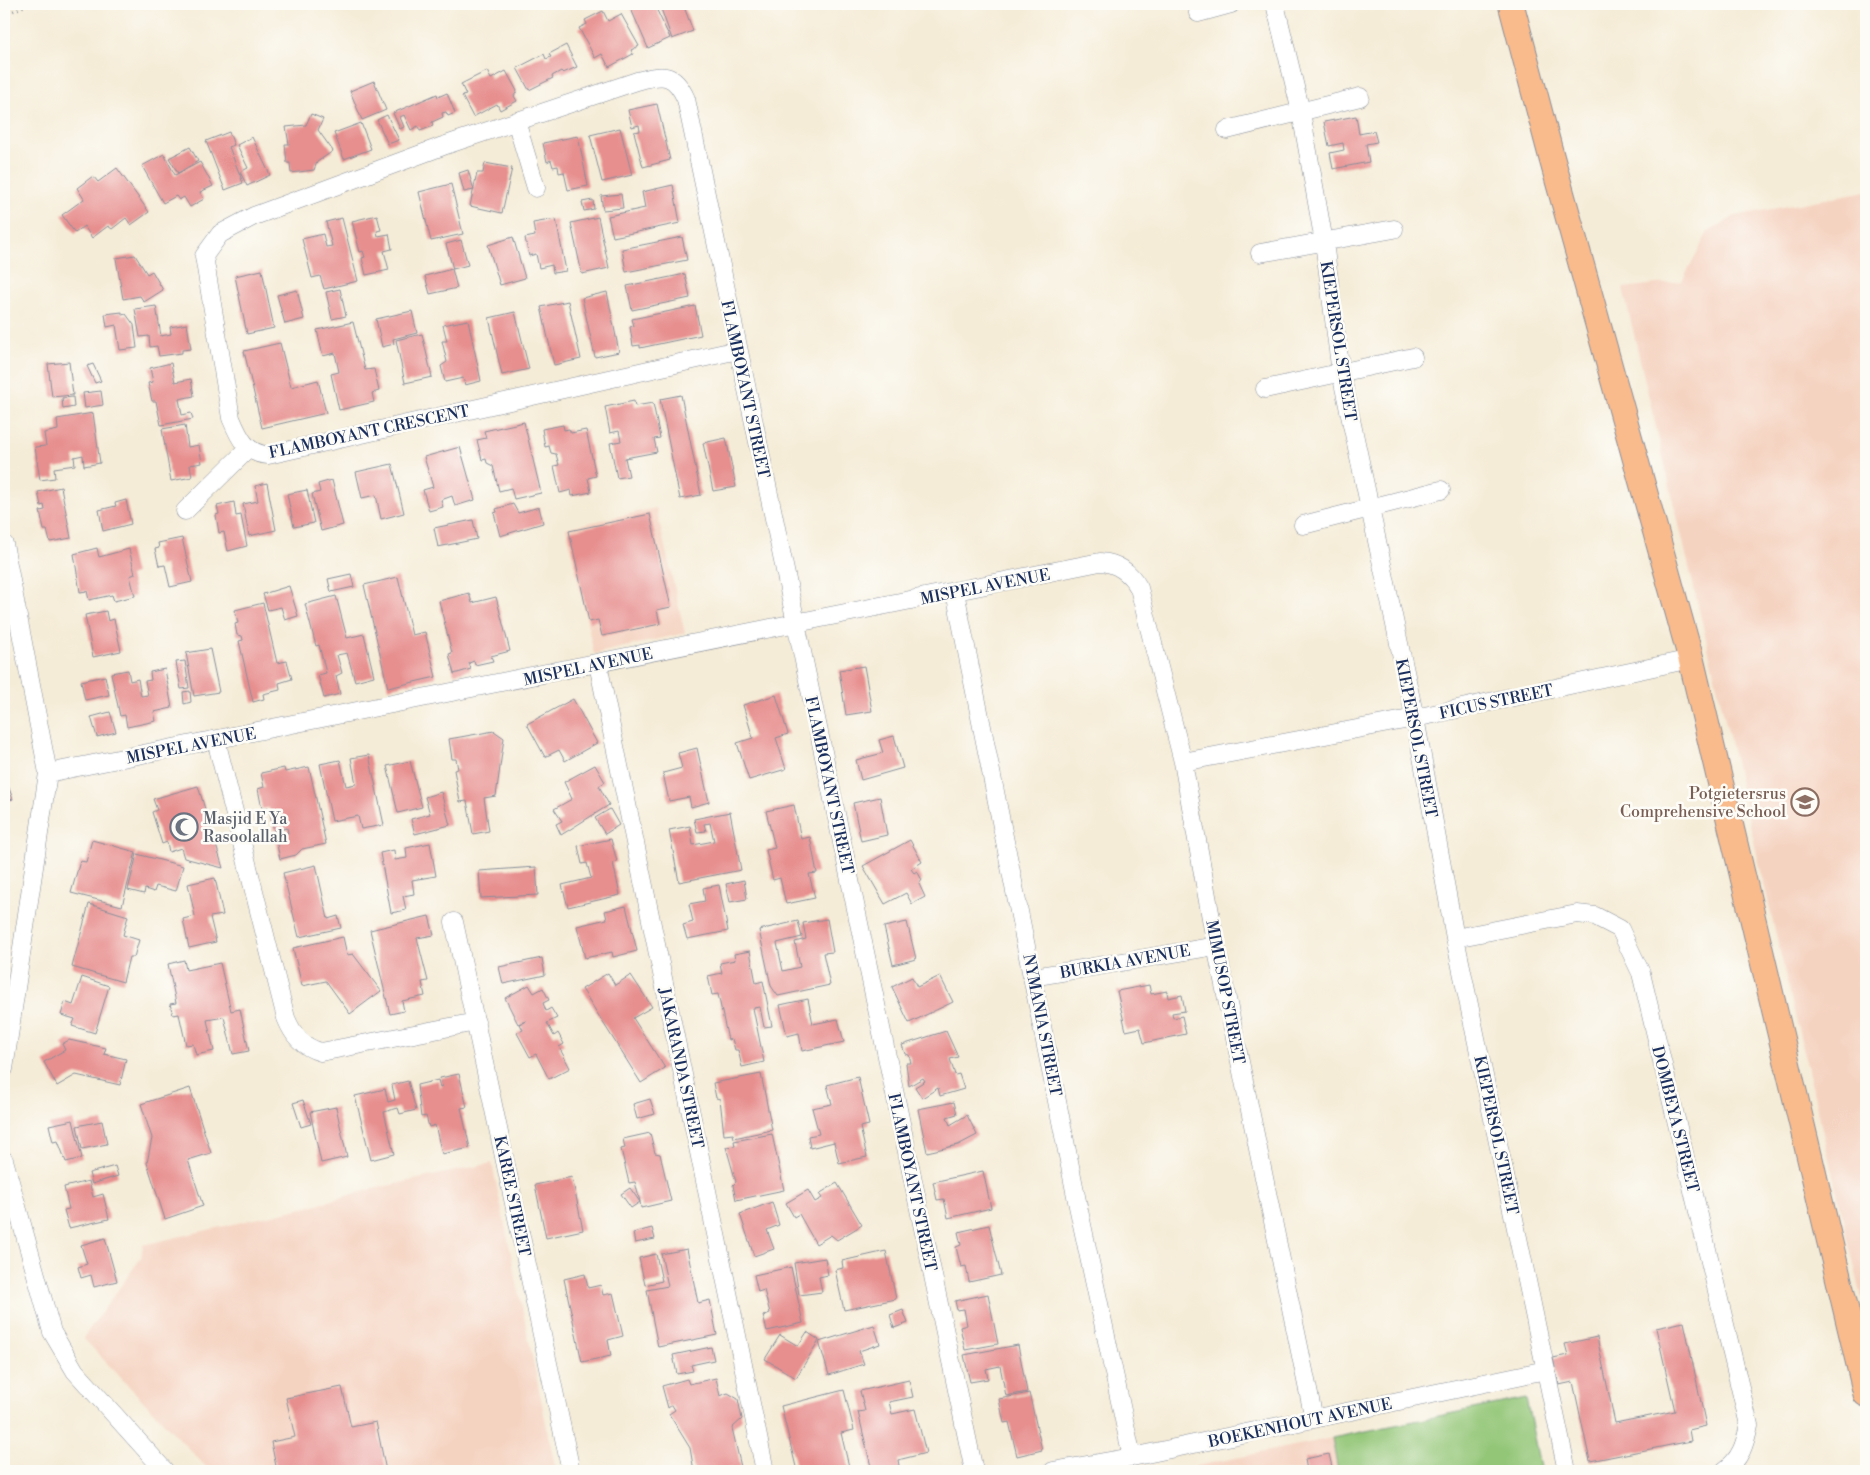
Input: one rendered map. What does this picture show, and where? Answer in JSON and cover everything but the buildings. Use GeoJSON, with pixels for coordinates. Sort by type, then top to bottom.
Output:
{"type":"FeatureCollection","features":[{"type":"Feature","properties":{"kind":"highway"},"geometry":{"type":"LineString","coordinates":[[1511,4],[1691,660],[1866,1394]]}},
{"type":"Feature","properties":{"kind":"street"},"geometry":{"type":"LineString","coordinates":[[1198,13],[1231,4]]}},
{"type":"Feature","properties":{"kind":"street","name":"KIEPERSOL STREET"},"geometry":{"type":"LineString","coordinates":[[1275,4],[1301,112],[1324,242],[1341,373],[1415,718],[1455,938],[1567,1471]]}},
{"type":"Feature","properties":{"kind":"street","name":"FLAMBOYANT CRESCENT"},"geometry":{"type":"LineString","coordinates":[[686,100],[680,86],[671,78],[660,75],[516,121],[254,216],[230,227],[211,245],[204,256],[231,418],[238,435],[248,449],[257,454],[268,455],[738,350]]}},
{"type":"Feature","properties":{"kind":"street"},"geometry":{"type":"LineString","coordinates":[[1227,130],[1360,97]]}},
{"type":"Feature","properties":{"kind":"street","name":"FLAMBOYANT STREET"},"geometry":{"type":"LineString","coordinates":[[686,100],[974,1471]]}},
{"type":"Feature","properties":{"kind":"street"},"geometry":{"type":"LineString","coordinates":[[516,121],[536,188]]}},
{"type":"Feature","properties":{"kind":"street"},"geometry":{"type":"LineString","coordinates":[[1260,253],[1394,229]]}},
{"type":"Feature","properties":{"kind":"street"},"geometry":{"type":"LineString","coordinates":[[1265,389],[1413,357]]}},
{"type":"Feature","properties":{"kind":"street"},"geometry":{"type":"LineString","coordinates":[[185,511],[248,449]]}},
{"type":"Feature","properties":{"kind":"street"},"geometry":{"type":"LineString","coordinates":[[1303,525],[1441,490]]}},
{"type":"Feature","properties":{"kind":"street"},"geometry":{"type":"LineString","coordinates":[[4,544],[48,772],[11,964],[4,1069]]}},
{"type":"Feature","properties":{"kind":"street","name":"MISPEL AVENUE"},"geometry":{"type":"LineString","coordinates":[[48,772],[598,664],[796,622],[1100,562],[1112,563],[1125,570]]}},
{"type":"Feature","properties":{"kind":"street","name":"MIMUSOP STREET"},"geometry":{"type":"LineString","coordinates":[[1125,570],[1139,588],[1183,762],[1216,946],[1314,1419]]}},
{"type":"Feature","properties":{"kind":"street","name":"NYMANIA STREET"},"geometry":{"type":"LineString","coordinates":[[955,592],[1078,1206],[1132,1457]]}},
{"type":"Feature","properties":{"kind":"street","name":"FICUS STREET"},"geometry":{"type":"LineString","coordinates":[[1183,762],[1415,718],[1691,660]]}},
{"type":"Feature","properties":{"kind":"street","name":"JAKARANDA STREET"},"geometry":{"type":"LineString","coordinates":[[598,664],[765,1471]]}},
{"type":"Feature","properties":{"kind":"street"},"geometry":{"type":"LineString","coordinates":[[216,740],[286,1018],[292,1034],[312,1049],[321,1052],[476,1022]]}},
{"type":"Feature","properties":{"kind":"street","name":"DOMBEYA STREET"},"geometry":{"type":"LineString","coordinates":[[1455,938],[1577,914],[1608,921],[1620,929],[1630,947],[1642,973],[1749,1425],[1746,1444],[1735,1463],[1724,1471]]}},
{"type":"Feature","properties":{"kind":"street","name":"KAREE STREET"},"geometry":{"type":"LineString","coordinates":[[454,922],[571,1471]]}},
{"type":"Feature","properties":{"kind":"street","name":"BURKIA AVENUE"},"geometry":{"type":"LineString","coordinates":[[1033,977],[1216,946]]}},
{"type":"Feature","properties":{"kind":"street"},"geometry":{"type":"LineString","coordinates":[[4,1160],[52,1332],[75,1372],[164,1471]]}},
{"type":"Feature","properties":{"kind":"street","name":"BOEKENHOUT AVENUE"},"geometry":{"type":"LineString","coordinates":[[1053,1471],[1132,1457],[1546,1370]]}},
{"type":"Feature","properties":{"kind":"path"},"geometry":{"type":"LineString","coordinates":[[4,15],[29,4]]}},
{"type":"Feature","properties":{"kind":"shaded area","name":"Potgietersrus Comprehensive School"},"geometry":{"type":"Polygon","coordinates":[[[1866,191],[1866,1315],[1623,288],[1682,281],[1708,232],[1735,216],[1866,191]]]}},
{"type":"Feature","properties":{"kind":"shaded area"},"geometry":{"type":"Polygon","coordinates":[[[656,508],[685,633],[594,654],[566,528],[656,508]]]}},
{"type":"Feature","properties":{"kind":"shaded area"},"geometry":{"type":"Polygon","coordinates":[[[492,1163],[556,1471],[210,1471],[83,1338],[141,1258],[143,1245],[307,1207],[368,1190],[492,1163]]]}},
{"type":"Feature","properties":{"kind":"shaded area"},"geometry":{"type":"Polygon","coordinates":[[[1332,1438],[1338,1471],[1172,1471],[1332,1438]]]}},
{"type":"Feature","properties":{"kind":"green space"},"geometry":{"type":"Polygon","coordinates":[[[1526,1398],[1541,1471],[1338,1471],[1332,1438],[1526,1398]]]}},
{"type":"Feature","properties":{"kind":"place","name":"Potgietersrus Comprehensive School"},"geometry":{"type":"Point","coordinates":[1805,802]}},
{"type":"Feature","properties":{"kind":"place","name":"Masjid E Ya Rasoolallah"},"geometry":{"type":"Point","coordinates":[184,827]}}]}
